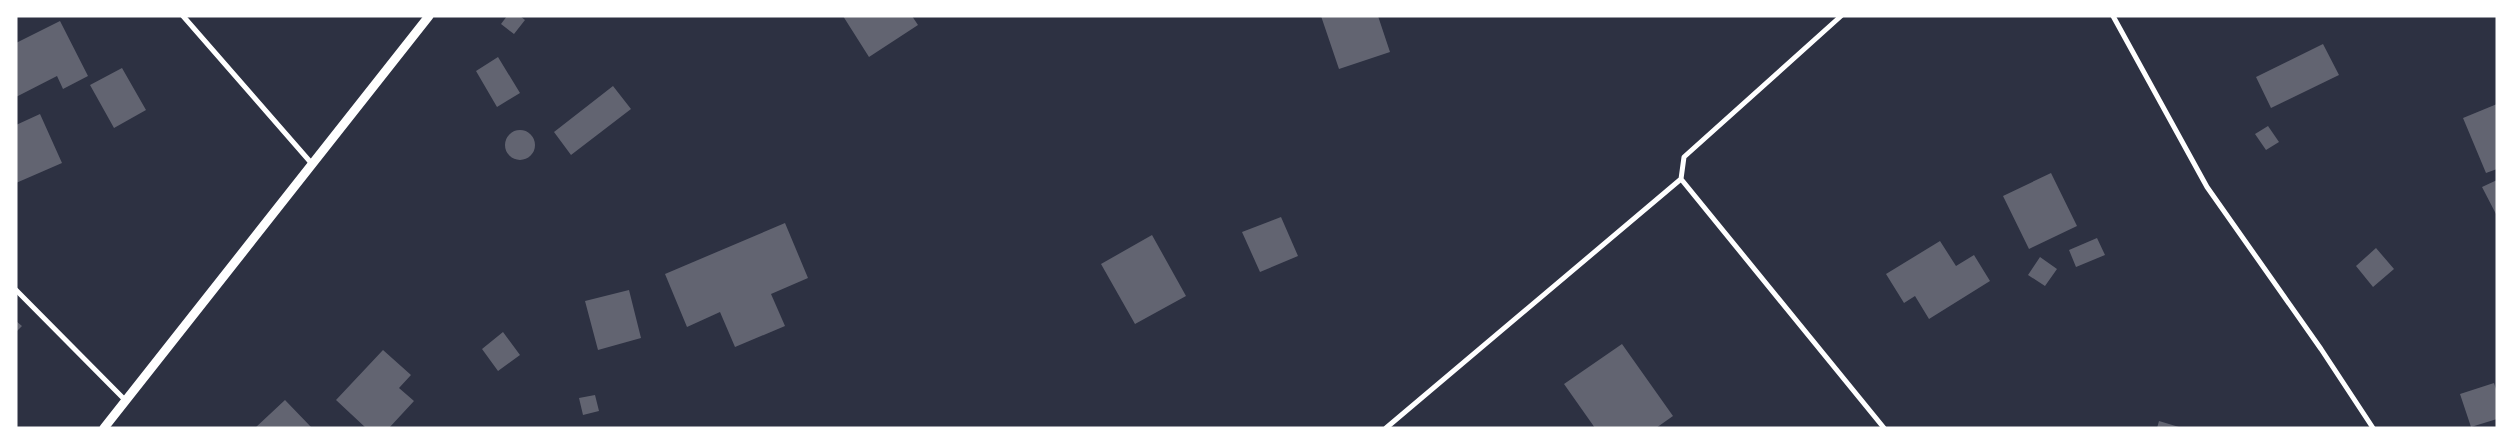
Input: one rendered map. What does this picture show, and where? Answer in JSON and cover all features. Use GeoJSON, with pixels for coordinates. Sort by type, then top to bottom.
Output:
{"type":"FeatureCollection","features":[{"type":"Feature","properties":{"kind":"street"},"geometry":{"type":"LineString","coordinates":[[183,16],[313,165]]}},
{"type":"Feature","properties":{"kind":"street"},"geometry":{"type":"LineString","coordinates":[[104,428],[429,16]]}},
{"type":"Feature","properties":{"kind":"street"},"geometry":{"type":"LineString","coordinates":[[1386,428],[1681,179],[1684,156],[1842,16]]}},
{"type":"Feature","properties":{"kind":"street"},"geometry":{"type":"LineString","coordinates":[[2113,16],[2207,188],[2321,349],[2373,428]]}},
{"type":"Feature","properties":{"kind":"street"},"geometry":{"type":"LineString","coordinates":[[1681,179],[1884,428]]}},
{"type":"Feature","properties":{"kind":"street"},"geometry":{"type":"LineString","coordinates":[[16,290],[126,401]]}},
{"type":"Feature","properties":{"kind":"building"},"geometry":{"type":"Polygon","coordinates":[[[507,16],[520,16],[525,20],[514,34],[501,24],[507,16]]]}},
{"type":"Feature","properties":{"kind":"building"},"geometry":{"type":"Polygon","coordinates":[[[843,16],[912,16],[918,25],[869,57],[843,16]]]}},
{"type":"Feature","properties":{"kind":"building"},"geometry":{"type":"Polygon","coordinates":[[[1321,16],[1378,16],[1390,52],[1339,69],[1321,16]]]}},
{"type":"Feature","properties":{"kind":"building"},"geometry":{"type":"Polygon","coordinates":[[[60,21],[88,76],[63,89],[57,76],[16,97],[16,43],[60,21]]]}},
{"type":"Feature","properties":{"kind":"building"},"geometry":{"type":"Polygon","coordinates":[[[2323,44],[2339,75],[2271,108],[2256,77],[2323,44]]]}},
{"type":"Feature","properties":{"kind":"building"},"geometry":{"type":"Polygon","coordinates":[[[498,57],[520,93],[497,107],[476,71],[498,57]]]}},
{"type":"Feature","properties":{"kind":"building"},"geometry":{"type":"Polygon","coordinates":[[[122,68],[146,110],[114,128],[90,85],[122,68]]]}},
{"type":"Feature","properties":{"kind":"building"},"geometry":{"type":"Polygon","coordinates":[[[613,86],[631,109],[571,155],[554,132],[613,86]]]}},
{"type":"Feature","properties":{"kind":"building"},"geometry":{"type":"Polygon","coordinates":[[[2497,104],[2497,169],[2486,173],[2463,118],[2497,104]]]}},
{"type":"Feature","properties":{"kind":"building"},"geometry":{"type":"Polygon","coordinates":[[[40,114],[62,163],[16,183],[16,125],[40,114]]]}},
{"type":"Feature","properties":{"kind":"building"},"geometry":{"type":"Polygon","coordinates":[[[2268,126],[2279,142],[2266,150],[2255,134],[2268,126]]]}},
{"type":"Feature","properties":{"kind":"building"},"geometry":{"type":"Polygon","coordinates":[[[520,130],[531,134],[535,145],[531,156],[520,160],[509,156],[505,145],[509,134],[520,130]]]}},
{"type":"Feature","properties":{"kind":"building"},"geometry":{"type":"Polygon","coordinates":[[[2051,173],[2077,226],[2029,249],[2003,196],[2051,173]]]}},
{"type":"Feature","properties":{"kind":"building"},"geometry":{"type":"Polygon","coordinates":[[[2497,180],[2497,216],[2482,187],[2497,180]]]}},
{"type":"Feature","properties":{"kind":"building"},"geometry":{"type":"Polygon","coordinates":[[[1281,217],[1298,256],[1260,272],[1242,232],[1281,217]]]}},
{"type":"Feature","properties":{"kind":"building"},"geometry":{"type":"Polygon","coordinates":[[[785,223],[808,278],[771,294],[785,326],[735,347],[720,312],[687,327],[665,274],[785,223]]]}},
{"type":"Feature","properties":{"kind":"building"},"geometry":{"type":"Polygon","coordinates":[[[1152,235],[1186,296],[1135,324],[1101,264],[1152,235]]]}},
{"type":"Feature","properties":{"kind":"building"},"geometry":{"type":"Polygon","coordinates":[[[2097,238],[2105,255],[2076,267],[2069,250],[2097,238]]]}},
{"type":"Feature","properties":{"kind":"building"},"geometry":{"type":"Polygon","coordinates":[[[1940,241],[1956,266],[1974,255],[1990,281],[1929,319],[1915,296],[1904,303],[1886,274],[1940,241]]]}},
{"type":"Feature","properties":{"kind":"building"},"geometry":{"type":"Polygon","coordinates":[[[2376,248],[2394,269],[2373,287],[2356,266],[2376,248]]]}},
{"type":"Feature","properties":{"kind":"building"},"geometry":{"type":"Polygon","coordinates":[[[2040,257],[2057,269],[2045,286],[2028,275],[2040,257]]]}},
{"type":"Feature","properties":{"kind":"building"},"geometry":{"type":"Polygon","coordinates":[[[629,290],[641,338],[598,350],[585,301],[629,290]]]}},
{"type":"Feature","properties":{"kind":"building"},"geometry":{"type":"Polygon","coordinates":[[[16,321],[22,326],[16,332],[16,321]]]}},
{"type":"Feature","properties":{"kind":"building"},"geometry":{"type":"Polygon","coordinates":[[[503,332],[520,355],[498,371],[482,349],[503,332]]]}},
{"type":"Feature","properties":{"kind":"building"},"geometry":{"type":"Polygon","coordinates":[[[1622,344],[1673,416],[1656,428],[1595,428],[1564,384],[1622,344]]]}},
{"type":"Feature","properties":{"kind":"building"},"geometry":{"type":"Polygon","coordinates":[[[383,350],[411,375],[399,388],[414,401],[389,428],[366,428],[336,400],[383,350]]]}},
{"type":"Feature","properties":{"kind":"building"},"geometry":{"type":"Polygon","coordinates":[[[2494,383],[2497,392],[2497,419],[2471,427],[2460,394],[2494,383]]]}},
{"type":"Feature","properties":{"kind":"building"},"geometry":{"type":"Polygon","coordinates":[[[595,395],[599,411],[583,415],[579,398],[595,395]]]}},
{"type":"Feature","properties":{"kind":"building"},"geometry":{"type":"Polygon","coordinates":[[[285,400],[312,428],[255,428],[285,400]]]}},
{"type":"Feature","properties":{"kind":"building"},"geometry":{"type":"Polygon","coordinates":[[[2159,421],[2179,427],[2179,428],[2157,428],[2159,421]]]}}]}
